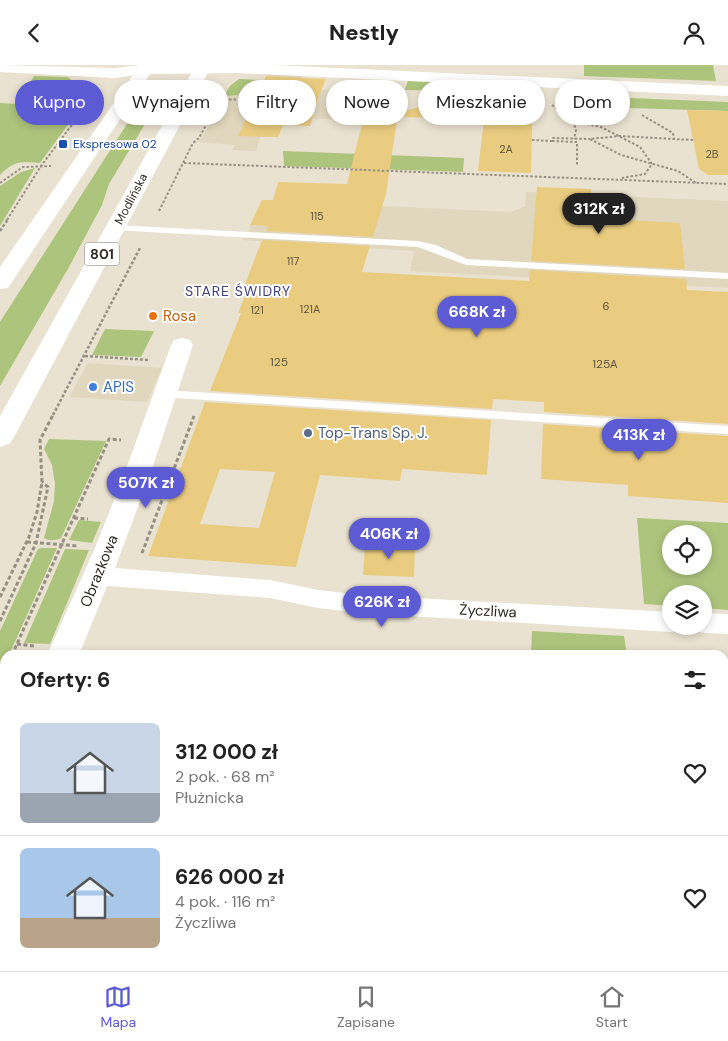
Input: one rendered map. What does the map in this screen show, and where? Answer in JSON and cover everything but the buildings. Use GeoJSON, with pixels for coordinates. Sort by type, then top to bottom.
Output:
{"type":"FeatureCollection","features":[{"type":"Feature","properties":{"kind":"street"},"geometry":{"type":"LineString","coordinates":[[126,65],[412,75],[571,85],[728,91]]}},
{"type":"Feature","properties":{"kind":"street"},"geometry":{"type":"LineString","coordinates":[[0,67],[114,73],[146,67]]}},
{"type":"Feature","properties":{"kind":"street"},"geometry":{"type":"LineString","coordinates":[[0,283],[146,67]]}},
{"type":"Feature","properties":{"kind":"street","name":"Modlińska"},"geometry":{"type":"LineString","coordinates":[[0,439],[203,67]]}},
{"type":"Feature","properties":{"kind":"street","name":"Obrazkowa"},"geometry":{"type":"LineString","coordinates":[[66,650],[138,472],[179,353]]}},
{"type":"Feature","properties":{"kind":"street","name":"Życzliwa"},"geometry":{"type":"LineString","coordinates":[[97,576],[270,589],[318,599],[361,604],[662,621]]}},
{"type":"Feature","properties":{"kind":"street"},"geometry":{"type":"LineString","coordinates":[[712,623],[728,624]]}},
{"type":"Feature","properties":{"kind":"lane"},"geometry":{"type":"LineString","coordinates":[[116,228],[418,244],[441,249],[454,259],[466,262],[728,276]]}},
{"type":"Feature","properties":{"kind":"lane"},"geometry":{"type":"LineString","coordinates":[[164,394],[728,430]]}},
{"type":"Feature","properties":{"kind":"path"},"geometry":{"type":"LineString","coordinates":[[0,597],[29,537],[36,512],[42,482],[40,440],[184,163],[237,69]]}},
{"type":"Feature","properties":{"kind":"path"},"geometry":{"type":"LineString","coordinates":[[550,100],[555,108]]}},
{"type":"Feature","properties":{"kind":"path"},"geometry":{"type":"LineString","coordinates":[[642,115],[673,133],[674,139]]}},
{"type":"Feature","properties":{"kind":"path"},"geometry":{"type":"LineString","coordinates":[[0,231],[41,165],[71,125]]}},
{"type":"Feature","properties":{"kind":"path"},"geometry":{"type":"LineString","coordinates":[[574,125],[576,130],[574,139]]}},
{"type":"Feature","properties":{"kind":"path"},"geometry":{"type":"LineString","coordinates":[[592,125],[601,127],[640,147],[652,164]]}},
{"type":"Feature","properties":{"kind":"path"},"geometry":{"type":"LineString","coordinates":[[552,141],[553,138],[590,139],[619,136],[693,140]]}},
{"type":"Feature","properties":{"kind":"path"},"geometry":{"type":"LineString","coordinates":[[590,139],[621,155],[678,171],[697,183]]}},
{"type":"Feature","properties":{"kind":"path"},"geometry":{"type":"LineString","coordinates":[[532,140],[577,142],[577,165]]}},
{"type":"Feature","properties":{"kind":"path"},"geometry":{"type":"LineString","coordinates":[[184,163],[728,184]]}},
{"type":"Feature","properties":{"kind":"path"},"geometry":{"type":"LineString","coordinates":[[615,179],[645,174],[652,164]]}},
{"type":"Feature","properties":{"kind":"path"},"geometry":{"type":"LineString","coordinates":[[0,183],[17,169],[26,165],[77,167]]}},
{"type":"Feature","properties":{"kind":"path"},"geometry":{"type":"LineString","coordinates":[[85,356],[179,353]]}},
{"type":"Feature","properties":{"kind":"path"},"geometry":{"type":"LineString","coordinates":[[132,579],[196,411]]}},
{"type":"Feature","properties":{"kind":"path"},"geometry":{"type":"LineString","coordinates":[[14,650],[109,439],[149,440]]}},
{"type":"Feature","properties":{"kind":"path"},"geometry":{"type":"LineString","coordinates":[[0,621],[36,543],[48,487],[42,482]]}},
{"type":"Feature","properties":{"kind":"shaded area"},"geometry":{"type":"Polygon","coordinates":[[[268,73],[302,74],[303,80],[264,80],[268,73]]]}},
{"type":"Feature","properties":{"kind":"shaded area"},"geometry":{"type":"Polygon","coordinates":[[[229,88],[238,88],[238,125],[264,125],[256,151],[232,150],[235,145],[198,142],[209,125],[228,125],[229,88]]]}},
{"type":"Feature","properties":{"kind":"shaded area"},"geometry":{"type":"Polygon","coordinates":[[[316,90],[326,90],[326,119],[316,119],[316,90]]]}},
{"type":"Feature","properties":{"kind":"shaded area"},"geometry":{"type":"Polygon","coordinates":[[[526,192],[728,201],[728,288],[410,271],[414,251],[242,240],[249,234],[250,225],[374,232],[382,206],[511,212],[525,206],[526,192]]]}},
{"type":"Feature","properties":{"kind":"shaded area"},"geometry":{"type":"Polygon","coordinates":[[[88,363],[162,368],[147,402],[69,397],[88,363]]]}},
{"type":"Feature","properties":{"kind":"green space"},"geometry":{"type":"Polygon","coordinates":[[[584,65],[713,65],[716,81],[584,76],[584,65]]]}},
{"type":"Feature","properties":{"kind":"green space"},"geometry":{"type":"Polygon","coordinates":[[[34,76],[68,77],[71,80],[31,80],[34,76]]]}},
{"type":"Feature","properties":{"kind":"green space"},"geometry":{"type":"Polygon","coordinates":[[[239,79],[259,80],[238,80],[238,95],[228,96],[230,86],[239,79]]]}},
{"type":"Feature","properties":{"kind":"green space"},"geometry":{"type":"Polygon","coordinates":[[[408,80],[418,80],[418,90],[408,90],[408,80]]]}},
{"type":"Feature","properties":{"kind":"green space"},"geometry":{"type":"Polygon","coordinates":[[[630,98],[728,102],[728,111],[630,108],[630,98]]]}},
{"type":"Feature","properties":{"kind":"green space"},"geometry":{"type":"Polygon","coordinates":[[[0,103],[15,104],[15,125],[68,125],[40,163],[14,164],[0,175],[0,103]]]}},
{"type":"Feature","properties":{"kind":"green space"},"geometry":{"type":"Polygon","coordinates":[[[126,125],[144,125],[109,184],[102,205],[69,267],[0,386],[0,322],[126,125]]]}},
{"type":"Feature","properties":{"kind":"green space"},"geometry":{"type":"Polygon","coordinates":[[[283,151],[464,158],[463,172],[284,166],[283,151]]]}},
{"type":"Feature","properties":{"kind":"green space"},"geometry":{"type":"Polygon","coordinates":[[[35,168],[0,226],[0,186],[21,172],[35,168]]]}},
{"type":"Feature","properties":{"kind":"green space"},"geometry":{"type":"Polygon","coordinates":[[[105,329],[154,331],[141,357],[92,355],[105,329]]]}},
{"type":"Feature","properties":{"kind":"green space"},"geometry":{"type":"Polygon","coordinates":[[[49,439],[106,441],[61,538],[57,540],[44,538],[54,501],[55,484],[52,465],[44,449],[49,439]]]}},
{"type":"Feature","properties":{"kind":"green space"},"geometry":{"type":"Polygon","coordinates":[[[637,518],[728,523],[728,610],[712,609],[712,585],[662,585],[662,605],[644,604],[637,518]]]}},
{"type":"Feature","properties":{"kind":"green space"},"geometry":{"type":"Polygon","coordinates":[[[79,520],[101,522],[92,543],[69,540],[79,520]]]}},
{"type":"Feature","properties":{"kind":"green space"},"geometry":{"type":"Polygon","coordinates":[[[57,548],[11,650],[0,650],[0,631],[38,549],[57,548]]]}},
{"type":"Feature","properties":{"kind":"green space"},"geometry":{"type":"Polygon","coordinates":[[[65,549],[89,550],[50,644],[24,643],[65,549]]]}},
{"type":"Feature","properties":{"kind":"green space"},"geometry":{"type":"Polygon","coordinates":[[[532,631],[624,636],[626,650],[531,650],[532,631]]]}},
{"type":"Feature","properties":{"kind":"place","name":"Ekspresowa 02"},"geometry":{"type":"Point","coordinates":[63,144]}},
{"type":"Feature","properties":{"kind":"place","name":"Rosa"},"geometry":{"type":"Point","coordinates":[153,316]}},
{"type":"Feature","properties":{"kind":"place","name":"APIS"},"geometry":{"type":"Point","coordinates":[93,387]}},
{"type":"Feature","properties":{"kind":"place","name":"Top-Trans Sp. J."},"geometry":{"type":"Point","coordinates":[308,433]}},
{"type":"Feature","properties":{"kind":"district","name":"STARE ŚWIDRY"},"geometry":{"type":"Point","coordinates":[238,291]}}]}
